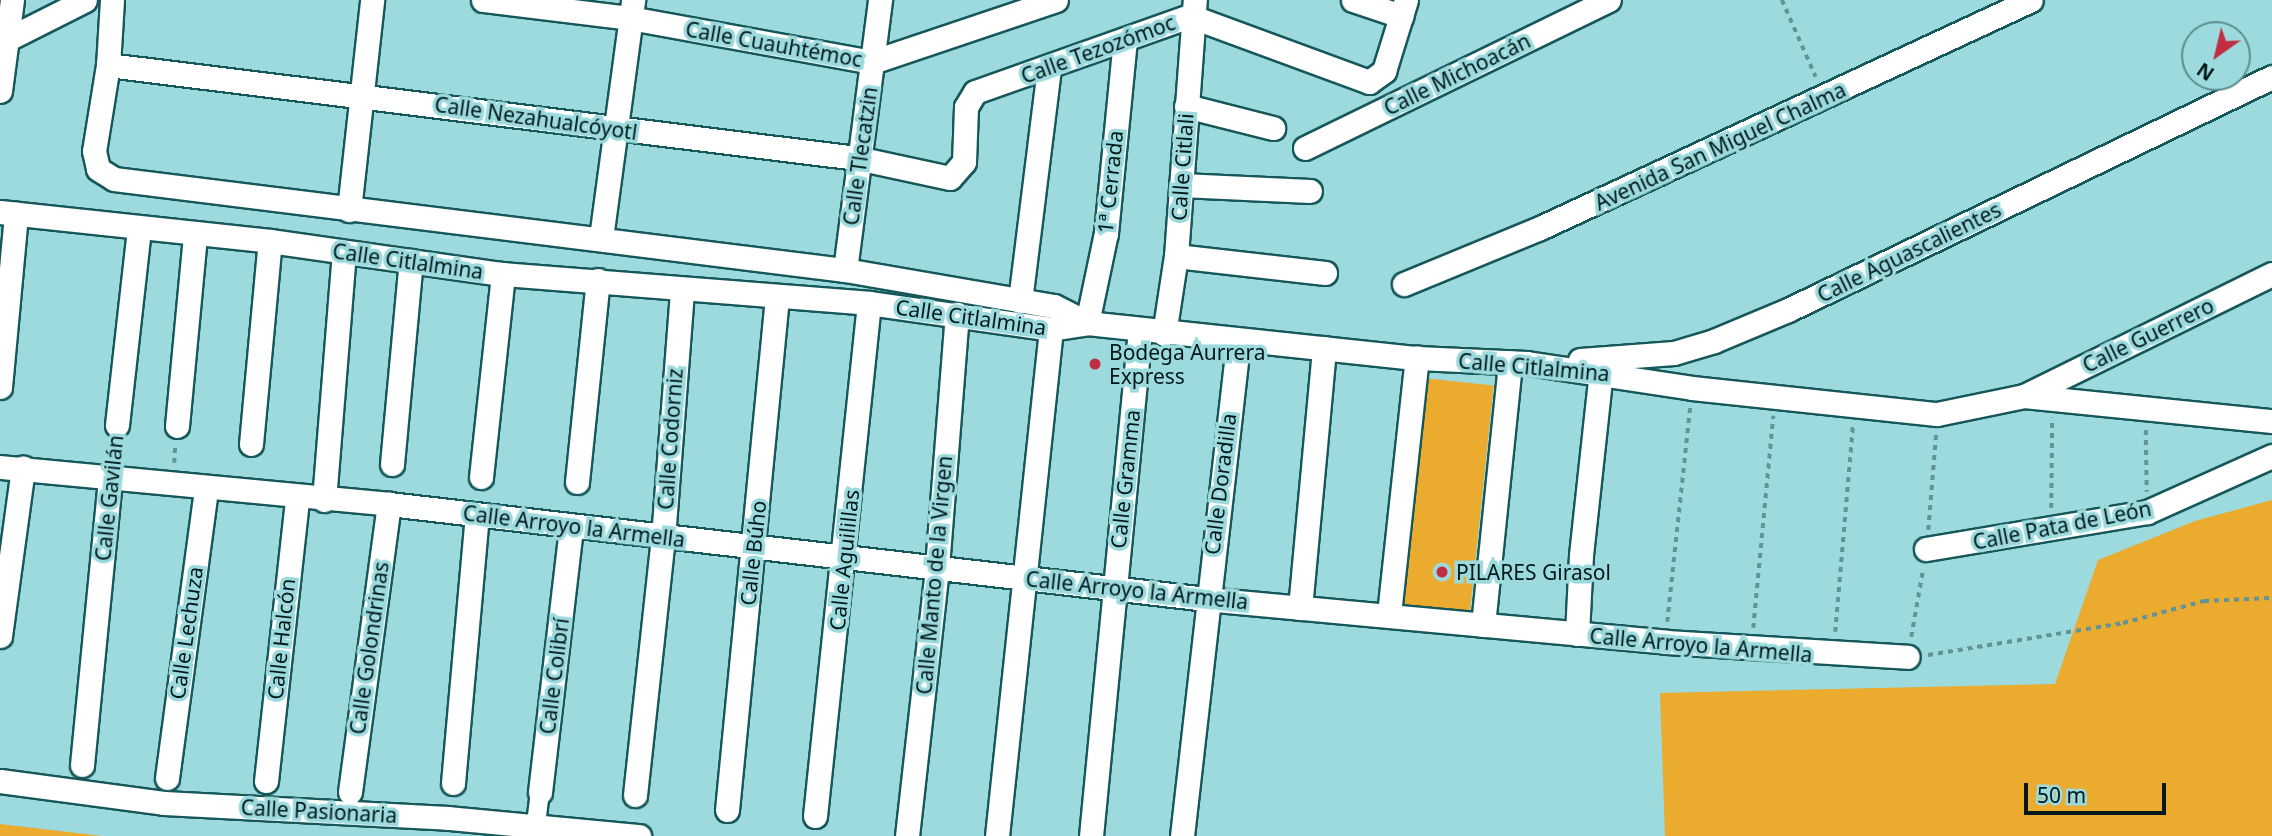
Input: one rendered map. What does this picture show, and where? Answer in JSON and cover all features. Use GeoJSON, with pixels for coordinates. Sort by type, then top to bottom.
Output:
{"type":"FeatureCollection","features":[{"type":"Feature","properties":{"kind":"street"},"geometry":{"type":"LineString","coordinates":[[0,91],[3,41],[12,0]]}},
{"type":"Feature","properties":{"kind":"street"},"geometry":{"type":"LineString","coordinates":[[3,41],[85,0]]}},
{"type":"Feature","properties":{"kind":"street"},"geometry":{"type":"LineString","coordinates":[[113,0],[108,65],[94,151],[98,169],[114,179],[845,270],[1054,306],[1087,323]]}},
{"type":"Feature","properties":{"kind":"street"},"geometry":{"type":"LineString","coordinates":[[349,210],[372,0]]}},
{"type":"Feature","properties":{"kind":"street","name":"Calle Cuauhtémoc"},"geometry":{"type":"LineString","coordinates":[[483,0],[632,9],[872,62],[1056,0]]}},
{"type":"Feature","properties":{"kind":"street","name":"Calle Tlecatzin"},"geometry":{"type":"LineString","coordinates":[[845,270],[857,158],[880,0]]}},
{"type":"Feature","properties":{"kind":"street"},"geometry":{"type":"LineString","coordinates":[[1353,0],[1404,8]]}},
{"type":"Feature","properties":{"kind":"street","name":"Calle Michoacán"},"geometry":{"type":"LineString","coordinates":[[1305,148],[1609,0]]}},
{"type":"Feature","properties":{"kind":"street","name":"Avenida San Miguel Chalma"},"geometry":{"type":"LineString","coordinates":[[1404,284],[1826,98],[2031,0]]}},
{"type":"Feature","properties":{"kind":"street","name":"Calle Tezozómoc"},"geometry":{"type":"LineString","coordinates":[[960,172],[968,98],[1125,40],[1191,6],[1369,82],[1378,79],[1404,8]]}},
{"type":"Feature","properties":{"kind":"street","name":"Calle Citlali"},"geometry":{"type":"LineString","coordinates":[[1164,334],[1176,256],[1191,6]]}},
{"type":"Feature","properties":{"kind":"street"},"geometry":{"type":"LineString","coordinates":[[601,238],[632,9]]}},
{"type":"Feature","properties":{"kind":"street","name":"1ª Cerrada"},"geometry":{"type":"LineString","coordinates":[[1087,323],[1106,233],[1125,40]]}},
{"type":"Feature","properties":{"kind":"street","name":"Calle Nezahualcóyotl"},"geometry":{"type":"LineString","coordinates":[[108,65],[857,158],[950,178],[960,172]]}},
{"type":"Feature","properties":{"kind":"street"},"geometry":{"type":"LineString","coordinates":[[1020,301],[1049,68]]}},
{"type":"Feature","properties":{"kind":"street","name":"Calle Aguascalientes"},"geometry":{"type":"LineString","coordinates":[[1519,363],[1674,353],[1714,341],[1788,310],[2272,78]]}},
{"type":"Feature","properties":{"kind":"street"},"geometry":{"type":"LineString","coordinates":[[1186,106],[1273,128]]}},
{"type":"Feature","properties":{"kind":"street"},"geometry":{"type":"LineString","coordinates":[[1181,185],[1310,191]]}},
{"type":"Feature","properties":{"kind":"street"},"geometry":{"type":"LineString","coordinates":[[0,387],[8,213]]}},
{"type":"Feature","properties":{"kind":"street","name":"Calle Citlalmina"},"geometry":{"type":"LineString","coordinates":[[8,213],[195,236],[270,241],[503,274],[598,280],[681,291],[869,303],[1051,329],[1087,323],[1164,334],[1417,358],[1519,363],[1601,372],[1692,388],[1855,407],[1937,414],[2024,396]]}},
{"type":"Feature","properties":{"kind":"street","name":"Calle Gavilán"},"geometry":{"type":"LineString","coordinates":[[117,425],[139,230]]}},
{"type":"Feature","properties":{"kind":"street"},"geometry":{"type":"LineString","coordinates":[[177,426],[195,236]]}},
{"type":"Feature","properties":{"kind":"street"},"geometry":{"type":"LineString","coordinates":[[251,444],[270,241]]}},
{"type":"Feature","properties":{"kind":"street"},"geometry":{"type":"LineString","coordinates":[[324,500],[344,252]]}},
{"type":"Feature","properties":{"kind":"street"},"geometry":{"type":"LineString","coordinates":[[1176,256],[1325,273]]}},
{"type":"Feature","properties":{"kind":"street"},"geometry":{"type":"LineString","coordinates":[[392,464],[411,261]]}},
{"type":"Feature","properties":{"kind":"street"},"geometry":{"type":"LineString","coordinates":[[481,477],[503,274]]}},
{"type":"Feature","properties":{"kind":"street","name":"Calle Guerrero"},"geometry":{"type":"LineString","coordinates":[[2024,396],[2272,274]]}},
{"type":"Feature","properties":{"kind":"street"},"geometry":{"type":"LineString","coordinates":[[577,482],[598,280]]}},
{"type":"Feature","properties":{"kind":"street","name":"Calle Codorniz"},"geometry":{"type":"LineString","coordinates":[[635,795],[663,538],[681,291]]}},
{"type":"Feature","properties":{"kind":"street","name":"Calle Búho"},"geometry":{"type":"LineString","coordinates":[[727,810],[777,297]]}},
{"type":"Feature","properties":{"kind":"street","name":"Calle Aguilillas"},"geometry":{"type":"LineString","coordinates":[[815,816],[845,558],[869,303]]}},
{"type":"Feature","properties":{"kind":"street","name":"Calle Manto de la Virgen"},"geometry":{"type":"LineString","coordinates":[[907,836],[937,567],[957,314]]}},
{"type":"Feature","properties":{"kind":"street"},"geometry":{"type":"LineString","coordinates":[[997,836],[1051,329]]}},
{"type":"Feature","properties":{"kind":"street","name":"Calle Gramma"},"geometry":{"type":"LineString","coordinates":[[1091,836],[1140,330]]}},
{"type":"Feature","properties":{"kind":"street","name":"Calle Doradilla"},"geometry":{"type":"LineString","coordinates":[[1182,836],[1206,598],[1238,341]]}},
{"type":"Feature","properties":{"kind":"street"},"geometry":{"type":"LineString","coordinates":[[1300,608],[1324,348]]}},
{"type":"Feature","properties":{"kind":"street"},"geometry":{"type":"LineString","coordinates":[[1389,614],[1417,358]]}},
{"type":"Feature","properties":{"kind":"street"},"geometry":{"type":"LineString","coordinates":[[1483,625],[1519,363]]}},
{"type":"Feature","properties":{"kind":"street"},"geometry":{"type":"LineString","coordinates":[[1577,635],[1581,555],[1601,372]]}},
{"type":"Feature","properties":{"kind":"street"},"geometry":{"type":"LineString","coordinates":[[2024,396],[2272,421]]}},
{"type":"Feature","properties":{"kind":"street","name":"Calle Pata de León"},"geometry":{"type":"LineString","coordinates":[[1926,549],[2050,531],[2147,512],[2272,456]]}},
{"type":"Feature","properties":{"kind":"street","name":"Calle Arroyo la Armella"},"geometry":{"type":"LineString","coordinates":[[0,467],[110,480],[389,505],[1300,608],[1389,614],[1577,635],[1832,655],[1908,657]]}},
{"type":"Feature","properties":{"kind":"street"},"geometry":{"type":"LineString","coordinates":[[0,636],[23,468]]}},
{"type":"Feature","properties":{"kind":"street","name":"Calle Gavilán"},"geometry":{"type":"LineString","coordinates":[[82,765],[110,480]]}},
{"type":"Feature","properties":{"kind":"street","name":"Calle Lechuza"},"geometry":{"type":"LineString","coordinates":[[167,778],[206,489]]}},
{"type":"Feature","properties":{"kind":"street","name":"Calle Halcón"},"geometry":{"type":"LineString","coordinates":[[266,780],[297,498]]}},
{"type":"Feature","properties":{"kind":"street","name":"Calle Golondrinas"},"geometry":{"type":"LineString","coordinates":[[350,792],[389,505]]}},
{"type":"Feature","properties":{"kind":"street"},"geometry":{"type":"LineString","coordinates":[[453,783],[477,515]]}},
{"type":"Feature","properties":{"kind":"street","name":"Calle Colibrí"},"geometry":{"type":"LineString","coordinates":[[536,824],[571,527]]}},
{"type":"Feature","properties":{"kind":"street","name":"Calle Pasionaria"},"geometry":{"type":"LineString","coordinates":[[0,781],[164,803],[536,824],[639,836]]}},
{"type":"Feature","properties":{"kind":"path"},"geometry":{"type":"LineString","coordinates":[[1782,0],[1826,98]]}},
{"type":"Feature","properties":{"kind":"path"},"geometry":{"type":"LineString","coordinates":[[1666,642],[1692,388]]}},
{"type":"Feature","properties":{"kind":"path"},"geometry":{"type":"LineString","coordinates":[[1751,647],[1775,398]]}},
{"type":"Feature","properties":{"kind":"path"},"geometry":{"type":"LineString","coordinates":[[2050,531],[2053,400]]}},
{"type":"Feature","properties":{"kind":"path"},"geometry":{"type":"LineString","coordinates":[[1832,655],[1855,407]]}},
{"type":"Feature","properties":{"kind":"path"},"geometry":{"type":"LineString","coordinates":[[2146,407],[2147,512]]}},
{"type":"Feature","properties":{"kind":"path"},"geometry":{"type":"LineString","coordinates":[[171,485],[177,426]]}},
{"type":"Feature","properties":{"kind":"path"},"geometry":{"type":"LineString","coordinates":[[1908,657],[1961,653],[2123,622],[2204,601],[2272,598]]}},
{"type":"Feature","properties":{"kind":"shaded area"},"geometry":{"type":"Polygon","coordinates":[[[1423,378],[1494,385],[1469,616],[1399,609],[1423,378]]]}},
{"type":"Feature","properties":{"kind":"shaded area"},"geometry":{"type":"Polygon","coordinates":[[[2272,500],[2272,836],[1665,836],[1660,693],[2055,684],[2098,560],[2195,521],[2272,500]]]}},
{"type":"Feature","properties":{"kind":"shaded area"},"geometry":{"type":"Polygon","coordinates":[[[0,824],[102,836],[0,836],[0,824]]]}},
{"type":"Feature","properties":{"kind":"place","name":"Bodega Aurrera Express"},"geometry":{"type":"Point","coordinates":[1095,364]}},
{"type":"Feature","properties":{"kind":"place","name":"PILARES Girasol"},"geometry":{"type":"Point","coordinates":[1442,572]}}]}
